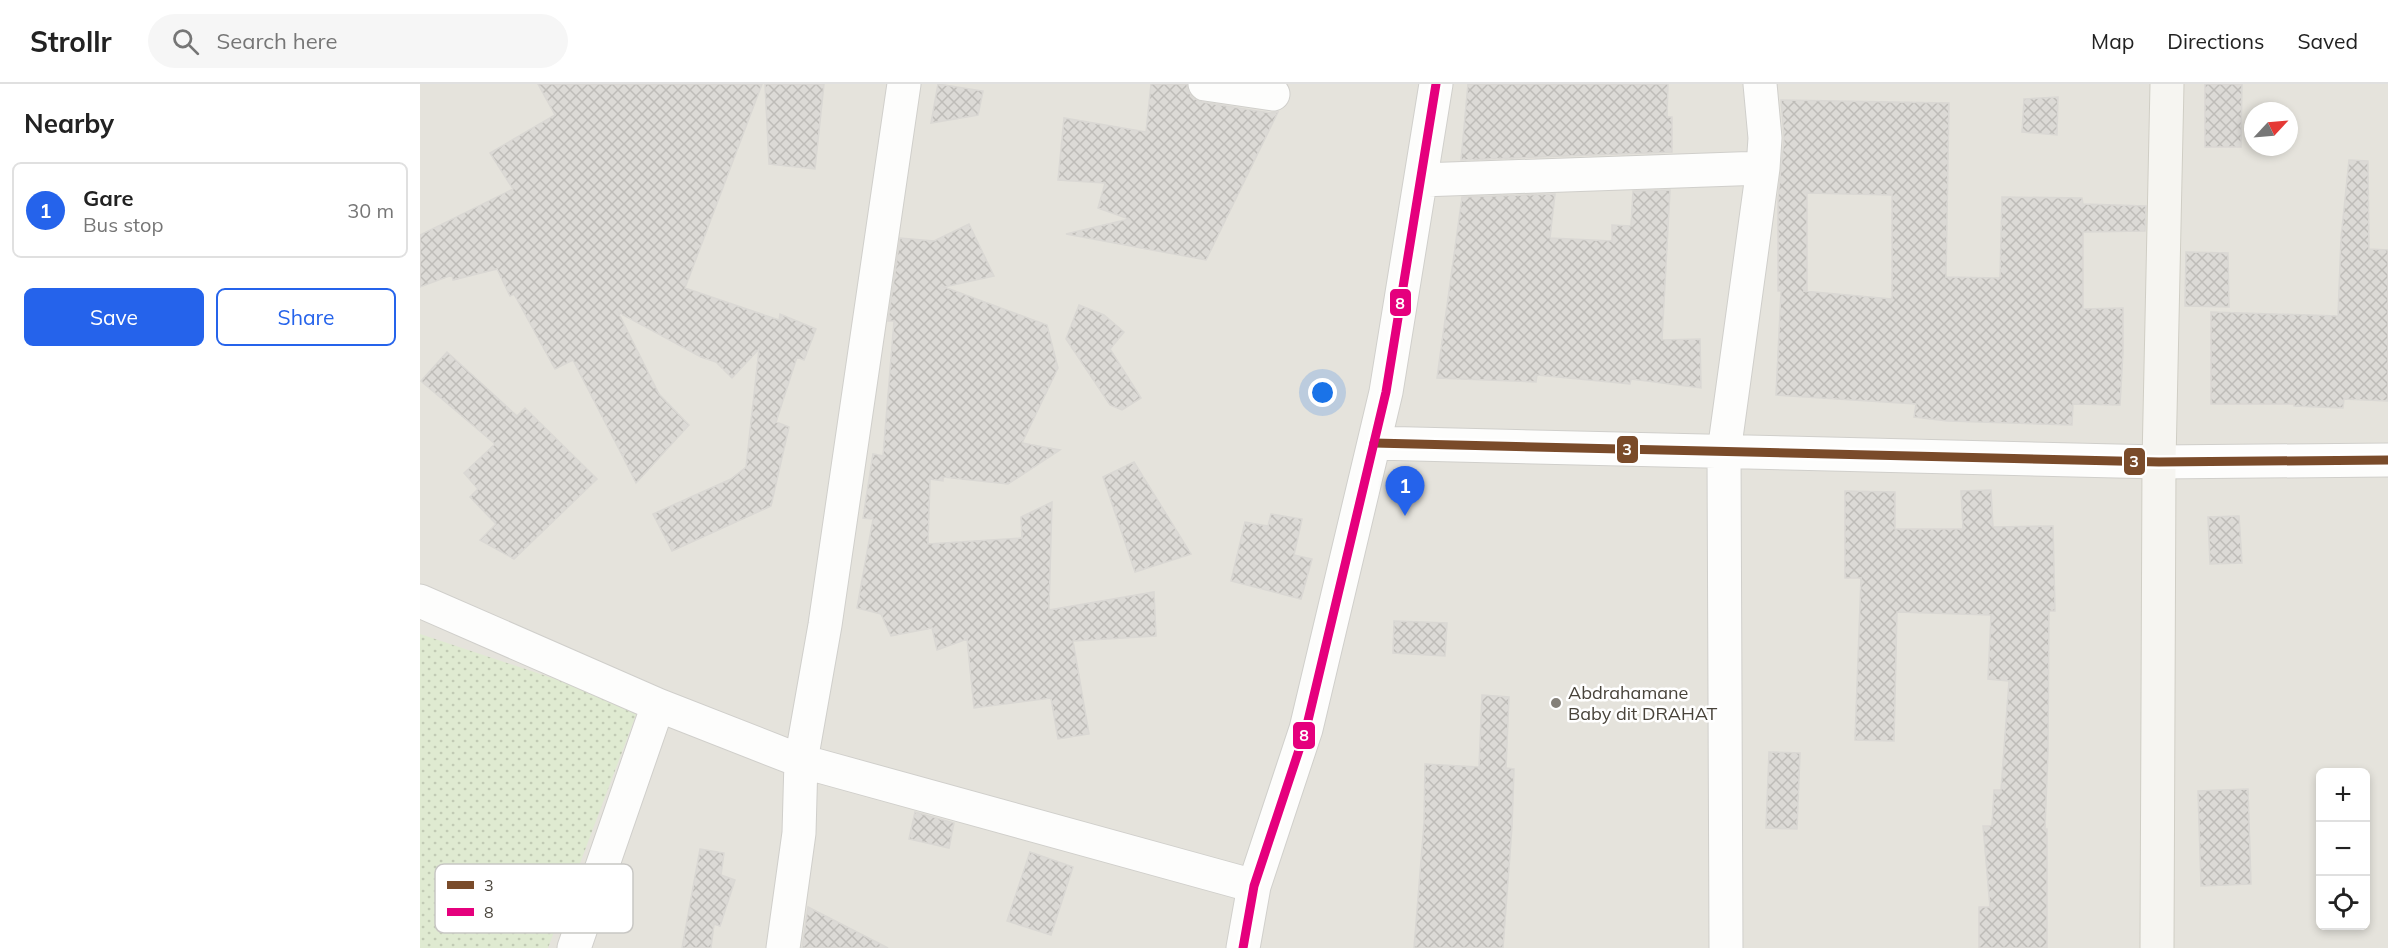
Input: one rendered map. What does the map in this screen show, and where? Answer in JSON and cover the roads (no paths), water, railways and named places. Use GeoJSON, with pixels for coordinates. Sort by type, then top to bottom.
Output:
{"type":"FeatureCollection","features":[{"type":"Feature","properties":{"kind":"main road"},"geometry":{"type":"LineString","coordinates":[[2157,948],[2159,462],[2167,84]]}},
{"type":"Feature","properties":{"kind":"street"},"geometry":{"type":"LineString","coordinates":[[783,948],[800,833],[801,761],[825,625],[904,84]]}},
{"type":"Feature","properties":{"kind":"street"},"geometry":{"type":"LineString","coordinates":[[1205,84],[1273,94]]}},
{"type":"Feature","properties":{"kind":"street"},"geometry":{"type":"LineString","coordinates":[[1243,948],[1254,886],[1306,729],[1386,392],[1436,84]]}},
{"type":"Feature","properties":{"kind":"street"},"geometry":{"type":"LineString","coordinates":[[1726,948],[1724,452],[1764,168],[1765,138],[1760,84]]}},
{"type":"Feature","properties":{"kind":"street"},"geometry":{"type":"LineString","coordinates":[[1421,180],[1764,168]]}},
{"type":"Feature","properties":{"kind":"street"},"geometry":{"type":"LineString","coordinates":[[1374,443],[2159,462],[2388,460]]}},
{"type":"Feature","properties":{"kind":"street"},"geometry":{"type":"LineString","coordinates":[[420,601],[658,705],[801,761],[1254,886]]}},
{"type":"Feature","properties":{"kind":"street"},"geometry":{"type":"LineString","coordinates":[[603,864],[658,705]]}},
{"type":"Feature","properties":{"kind":"street"},"geometry":{"type":"LineString","coordinates":[[574,948],[579,933]]}},
{"type":"Feature","properties":{"kind":"place","name":"Gare"},"geometry":{"type":"Point","coordinates":[1405,516]}},
{"type":"Feature","properties":{"kind":"place","name":"Abdrahamane Baby dit DRAHAT"},"geometry":{"type":"Point","coordinates":[1556,703]}}]}
